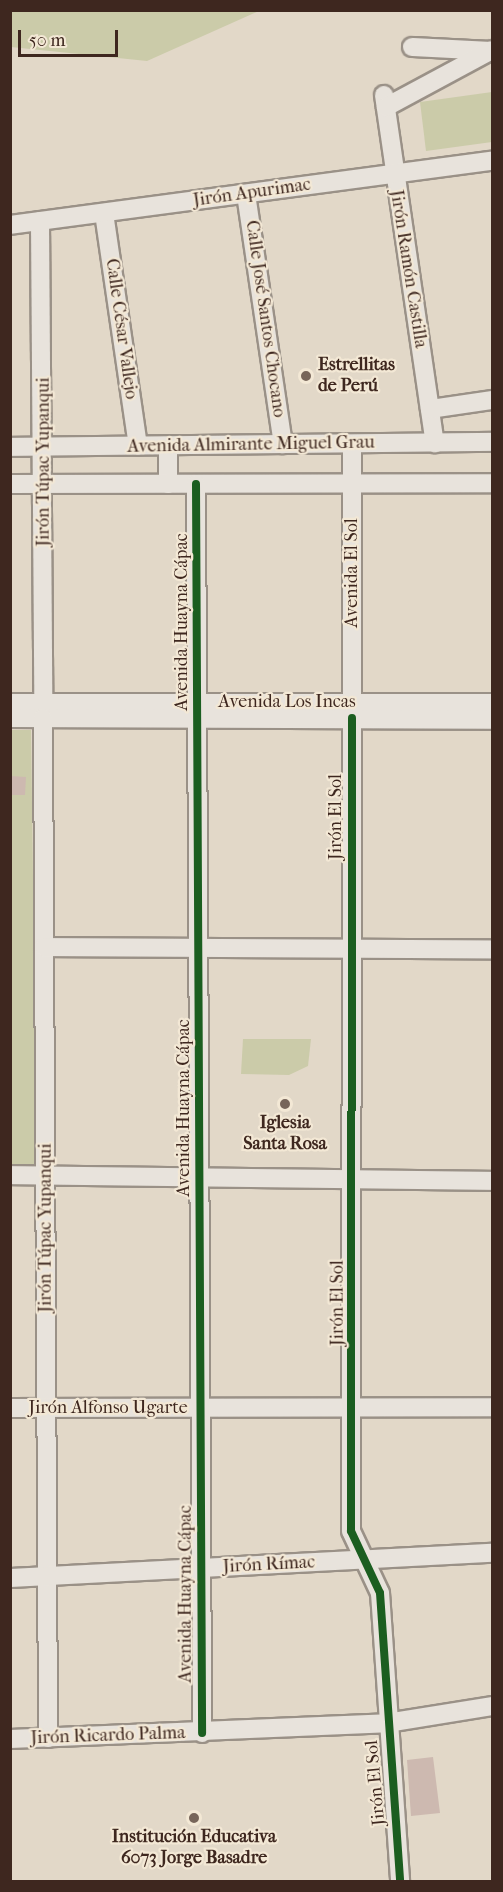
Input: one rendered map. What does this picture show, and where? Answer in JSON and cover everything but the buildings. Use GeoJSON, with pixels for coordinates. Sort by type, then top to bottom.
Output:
{"type":"FeatureCollection","features":[{"type":"Feature","properties":{"kind":"street"},"geometry":{"type":"LineString","coordinates":[[412,47],[492,50]]}},
{"type":"Feature","properties":{"kind":"street","name":"Jirón Ramón Castilla"},"geometry":{"type":"LineString","coordinates":[[435,443],[385,101],[492,50]]}},
{"type":"Feature","properties":{"kind":"street","name":"Jirón Apurimac"},"geometry":{"type":"LineString","coordinates":[[10,225],[492,161]]}},
{"type":"Feature","properties":{"kind":"street","name":"Calle José Santos Chocano"},"geometry":{"type":"LineString","coordinates":[[246,194],[283,444]]}},
{"type":"Feature","properties":{"kind":"street","name":"Calle César Vallejo"},"geometry":{"type":"LineString","coordinates":[[104,213],[138,446]]}},
{"type":"Feature","properties":{"kind":"street","name":"Jirón Túpac Yupanqui"},"geometry":{"type":"LineString","coordinates":[[40,221],[45,447],[43,710],[48,1738]]}},
{"type":"Feature","properties":{"kind":"street"},"geometry":{"type":"LineString","coordinates":[[430,409],[492,400]]}},
{"type":"Feature","properties":{"kind":"street","name":"Avenida Almirante Miguel Grau"},"geometry":{"type":"LineString","coordinates":[[10,447],[492,442]]}},
{"type":"Feature","properties":{"kind":"street","name":"Avenida El Sol"},"geometry":{"type":"LineString","coordinates":[[352,444],[352,710]]}},
{"type":"Feature","properties":{"kind":"street"},"geometry":{"type":"LineString","coordinates":[[168,447],[168,484]]}},
{"type":"Feature","properties":{"kind":"street","name":"Avenida Almirante Miguel Grau"},"geometry":{"type":"LineString","coordinates":[[10,484],[492,483]]}},
{"type":"Feature","properties":{"kind":"street","name":"Avenida Huayna Cápac"},"geometry":{"type":"LineString","coordinates":[[196,484],[202,1733]]}},
{"type":"Feature","properties":{"kind":"street","name":"Avenida Los Incas"},"geometry":{"type":"LineString","coordinates":[[10,703],[43,710],[352,710],[492,703]]}},
{"type":"Feature","properties":{"kind":"street","name":"Avenida Los Incas"},"geometry":{"type":"LineString","coordinates":[[10,718],[43,710]]}},
{"type":"Feature","properties":{"kind":"street","name":"Avenida Los Incas"},"geometry":{"type":"LineString","coordinates":[[352,710],[492,720]]}},
{"type":"Feature","properties":{"kind":"street","name":"Jirón El Sol"},"geometry":{"type":"LineString","coordinates":[[352,710],[353,1407],[351,1531],[380,1593],[399,1881]]}},
{"type":"Feature","properties":{"kind":"street"},"geometry":{"type":"LineString","coordinates":[[44,946],[492,949]]}},
{"type":"Feature","properties":{"kind":"street"},"geometry":{"type":"LineString","coordinates":[[10,1175],[492,1181]]}},
{"type":"Feature","properties":{"kind":"street","name":"Jirón Alfonso Ugarte"},"geometry":{"type":"LineString","coordinates":[[10,1408],[492,1407]]}},
{"type":"Feature","properties":{"kind":"street","name":"Jirón Rímac"},"geometry":{"type":"LineString","coordinates":[[10,1578],[492,1553]]}},
{"type":"Feature","properties":{"kind":"street","name":"Jirón Ricardo Palma"},"geometry":{"type":"LineString","coordinates":[[10,1739],[202,1733],[387,1723],[492,1706]]}},
{"type":"Feature","properties":{"kind":"green space"},"geometry":{"type":"Polygon","coordinates":[[[11,10],[259,11],[147,61],[11,47],[11,10]]]}},
{"type":"Feature","properties":{"kind":"green space"},"geometry":{"type":"Polygon","coordinates":[[[492,92],[492,142],[426,151],[420,102],[492,92]]]}},
{"type":"Feature","properties":{"kind":"green space"},"geometry":{"type":"Polygon","coordinates":[[[10,730],[31,730],[37,1169],[11,1169],[10,730]]]}},
{"type":"Feature","properties":{"kind":"green space"},"geometry":{"type":"Polygon","coordinates":[[[243,1039],[311,1039],[308,1066],[289,1075],[241,1074],[243,1039]]]}},
{"type":"Feature","properties":{"kind":"cycle path"},"geometry":{"type":"LineString","coordinates":[[196,484],[202,1733]]}},
{"type":"Feature","properties":{"kind":"cycle path"},"geometry":{"type":"LineString","coordinates":[[352,718],[351,1531],[380,1593],[400,1882]]}},
{"type":"Feature","properties":{"kind":"place","name":"Estrellitas de Perú"},"geometry":{"type":"Point","coordinates":[306,376]}},
{"type":"Feature","properties":{"kind":"place","name":"Iglesia Santa Rosa"},"geometry":{"type":"Point","coordinates":[285,1104]}},
{"type":"Feature","properties":{"kind":"place","name":"Institución Educativa 6073 Jorge Basadre"},"geometry":{"type":"Point","coordinates":[194,1818]}}]}
